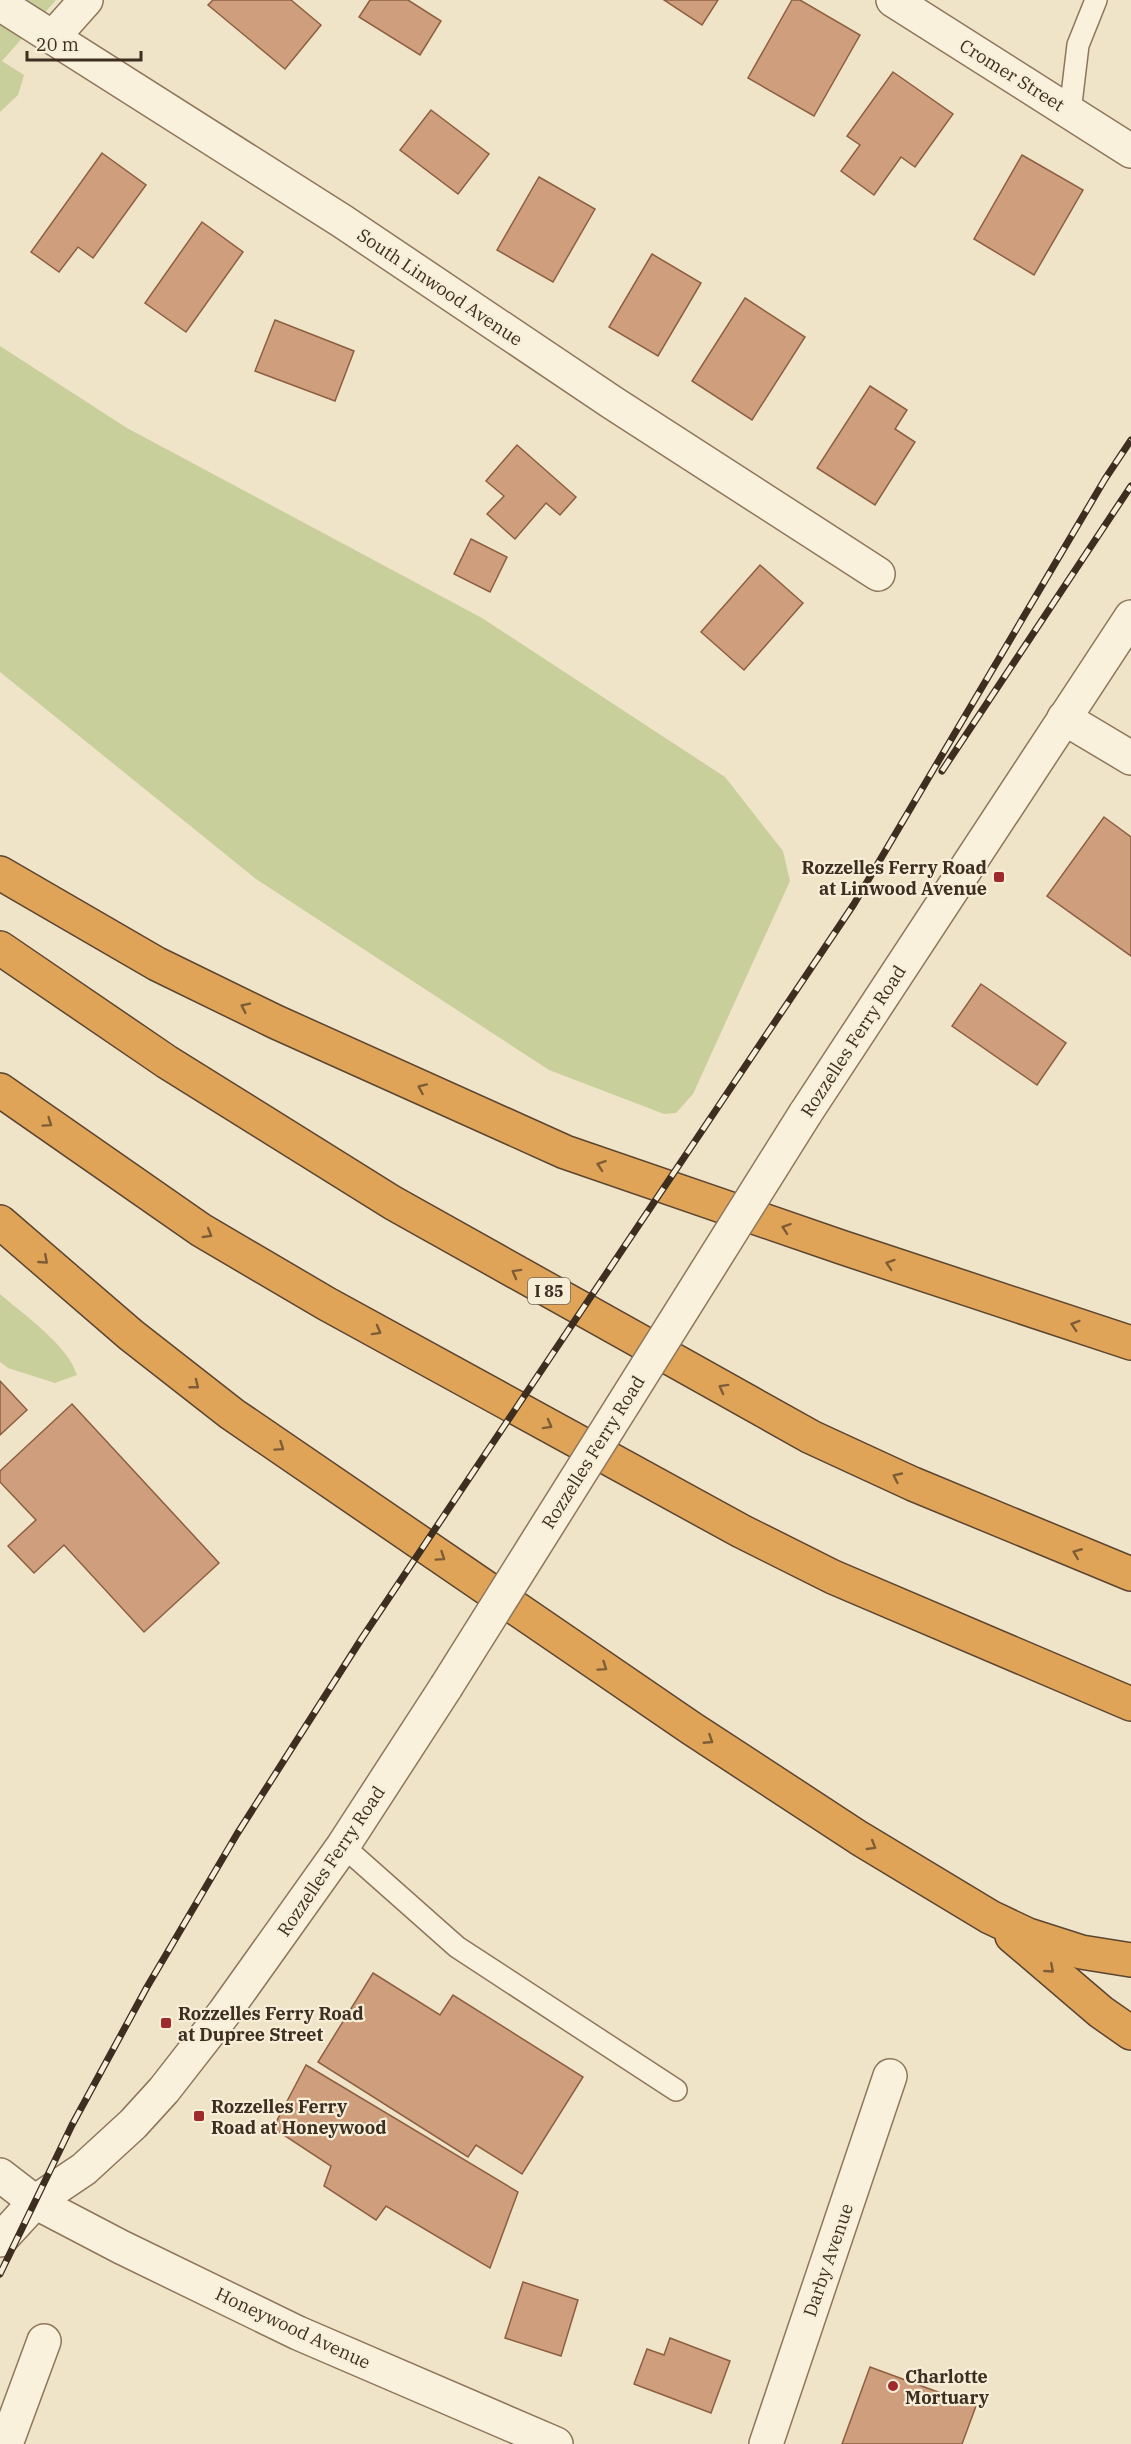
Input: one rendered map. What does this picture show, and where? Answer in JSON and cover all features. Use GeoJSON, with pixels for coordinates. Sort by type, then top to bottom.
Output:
{"type":"FeatureCollection","features":[{"type":"Feature","properties":{"kind":"highway"},"geometry":{"type":"LineString","coordinates":[[0,873],[167,969],[276,1022],[565,1152],[1131,1343]]}},
{"type":"Feature","properties":{"kind":"highway","name":"I 85"},"geometry":{"type":"LineString","coordinates":[[0,948],[167,1062],[393,1203],[811,1437],[934,1493],[1131,1574]]}},
{"type":"Feature","properties":{"kind":"highway"},"geometry":{"type":"LineString","coordinates":[[0,1090],[201,1230],[327,1304],[731,1525],[833,1577],[1131,1704]]}},
{"type":"Feature","properties":{"kind":"highway"},"geometry":{"type":"LineString","coordinates":[[0,1222],[131,1335],[232,1414],[691,1728],[859,1838],[990,1917],[1028,1935],[1082,1952],[1131,1960]]}},
{"type":"Feature","properties":{"kind":"highway"},"geometry":{"type":"LineString","coordinates":[[990,1917],[1101,2012],[1131,2033]]}},
{"type":"Feature","properties":{"kind":"street"},"geometry":{"type":"LineString","coordinates":[[53,37],[86,0]]}},
{"type":"Feature","properties":{"kind":"street","name":"Cromer Street"},"geometry":{"type":"LineString","coordinates":[[893,0],[1131,151]]}},
{"type":"Feature","properties":{"kind":"street","name":"South Linwood Avenue"},"geometry":{"type":"LineString","coordinates":[[0,4],[342,221],[613,403],[878,574]]}},
{"type":"Feature","properties":{"kind":"street","name":"Rozzelles Ferry Road"},"geometry":{"type":"LineString","coordinates":[[0,2240],[35,2202],[84,2169],[133,2124],[164,2090],[224,2013],[344,1846],[804,1114],[1131,617]]}},
{"type":"Feature","properties":{"kind":"street"},"geometry":{"type":"LineString","coordinates":[[1064,718],[1131,758]]}},
{"type":"Feature","properties":{"kind":"street","name":"Darby Avenue"},"geometry":{"type":"LineString","coordinates":[[766,2444],[890,2076]]}},
{"type":"Feature","properties":{"kind":"street","name":"Honeywood Avenue"},"geometry":{"type":"LineString","coordinates":[[0,2175],[35,2202],[121,2247],[298,2332],[556,2444]]}},
{"type":"Feature","properties":{"kind":"street"},"geometry":{"type":"LineString","coordinates":[[6,2444],[44,2340]]}},
{"type":"Feature","properties":{"kind":"lane"},"geometry":{"type":"LineString","coordinates":[[1070,112],[1078,45],[1096,0]]}},
{"type":"Feature","properties":{"kind":"lane"},"geometry":{"type":"LineString","coordinates":[[344,1846],[457,1947],[676,2090]]}},
{"type":"Feature","properties":{"kind":"green space"},"geometry":{"type":"Polygon","coordinates":[[[0,0],[56,0],[2,61],[24,75],[18,95],[0,112],[0,0]]]}},
{"type":"Feature","properties":{"kind":"green space"},"geometry":{"type":"Polygon","coordinates":[[[0,346],[127,428],[482,618],[725,777],[783,851],[790,881],[693,1094],[676,1113],[664,1114],[549,1070],[256,879],[0,672],[0,346]]]}},
{"type":"Feature","properties":{"kind":"green space"},"geometry":{"type":"Polygon","coordinates":[[[0,1294],[55,1342],[65,1353],[77,1375],[55,1383],[8,1368],[0,1362],[0,1294]]]}},
{"type":"Feature","properties":{"kind":"building"},"geometry":{"type":"Polygon","coordinates":[[[213,0],[291,0],[321,25],[285,69],[208,5],[213,0]]]}},
{"type":"Feature","properties":{"kind":"building"},"geometry":{"type":"Polygon","coordinates":[[[370,0],[408,0],[441,21],[420,55],[359,17],[370,0]]]}},
{"type":"Feature","properties":{"kind":"building"},"geometry":{"type":"Polygon","coordinates":[[[664,0],[718,0],[702,25],[664,0]]]}},
{"type":"Feature","properties":{"kind":"building"},"geometry":{"type":"Polygon","coordinates":[[[792,0],[800,0],[860,35],[814,116],[748,78],[792,0]]]}},
{"type":"Feature","properties":{"kind":"building"},"geometry":{"type":"Polygon","coordinates":[[[893,72],[953,114],[915,167],[901,157],[874,195],[841,171],[860,145],[847,136],[893,72]]]}},
{"type":"Feature","properties":{"kind":"building"},"geometry":{"type":"Polygon","coordinates":[[[431,110],[489,154],[458,194],[400,150],[431,110]]]}},
{"type":"Feature","properties":{"kind":"building"},"geometry":{"type":"Polygon","coordinates":[[[102,153],[146,185],[93,258],[78,247],[59,272],[31,252],[102,153]]]}},
{"type":"Feature","properties":{"kind":"building"},"geometry":{"type":"Polygon","coordinates":[[[1022,155],[1083,190],[1034,275],[974,239],[1022,155]]]}},
{"type":"Feature","properties":{"kind":"building"},"geometry":{"type":"Polygon","coordinates":[[[539,177],[595,209],[553,282],[497,250],[539,177]]]}},
{"type":"Feature","properties":{"kind":"building"},"geometry":{"type":"Polygon","coordinates":[[[202,222],[243,252],[186,332],[145,303],[202,222]]]}},
{"type":"Feature","properties":{"kind":"building"},"geometry":{"type":"Polygon","coordinates":[[[652,254],[701,283],[658,356],[609,327],[652,254]]]}},
{"type":"Feature","properties":{"kind":"building"},"geometry":{"type":"Polygon","coordinates":[[[745,298],[805,337],[752,420],[692,381],[745,298]]]}},
{"type":"Feature","properties":{"kind":"building"},"geometry":{"type":"Polygon","coordinates":[[[275,320],[354,351],[335,401],[255,371],[275,320]]]}},
{"type":"Feature","properties":{"kind":"building"},"geometry":{"type":"Polygon","coordinates":[[[870,386],[907,410],[895,429],[915,442],[875,505],[817,468],[870,386]]]}},
{"type":"Feature","properties":{"kind":"building"},"geometry":{"type":"Polygon","coordinates":[[[517,445],[576,497],[560,515],[546,503],[515,539],[487,514],[504,496],[486,481],[517,445]]]}},
{"type":"Feature","properties":{"kind":"building"},"geometry":{"type":"Polygon","coordinates":[[[471,539],[507,557],[490,592],[454,574],[471,539]]]}},
{"type":"Feature","properties":{"kind":"building"},"geometry":{"type":"Polygon","coordinates":[[[760,565],[803,603],[744,670],[701,632],[760,565]]]}},
{"type":"Feature","properties":{"kind":"building"},"geometry":{"type":"Polygon","coordinates":[[[1104,817],[1131,837],[1131,956],[1047,896],[1104,817]]]}},
{"type":"Feature","properties":{"kind":"building"},"geometry":{"type":"Polygon","coordinates":[[[981,984],[1066,1043],[1037,1085],[952,1026],[981,984]]]}},
{"type":"Feature","properties":{"kind":"building"},"geometry":{"type":"Polygon","coordinates":[[[0,1381],[27,1410],[0,1435],[0,1381]]]}},
{"type":"Feature","properties":{"kind":"building"},"geometry":{"type":"Polygon","coordinates":[[[72,1404],[219,1563],[144,1632],[64,1545],[34,1573],[8,1546],[36,1520],[0,1482],[0,1471],[72,1404]]]}},
{"type":"Feature","properties":{"kind":"building"},"geometry":{"type":"Polygon","coordinates":[[[373,1973],[440,2015],[453,1995],[583,2077],[522,2174],[476,2145],[468,2157],[318,2062],[373,1973]]]}},
{"type":"Feature","properties":{"kind":"building"},"geometry":{"type":"Polygon","coordinates":[[[306,2065],[518,2192],[490,2268],[386,2206],[376,2220],[324,2186],[331,2166],[273,2128],[306,2065]]]}},
{"type":"Feature","properties":{"kind":"building"},"geometry":{"type":"Polygon","coordinates":[[[523,2282],[578,2300],[561,2356],[505,2338],[523,2282]]]}},
{"type":"Feature","properties":{"kind":"building"},"geometry":{"type":"Polygon","coordinates":[[[670,2338],[730,2361],[711,2413],[634,2384],[647,2349],[664,2355],[670,2338]]]}},
{"type":"Feature","properties":{"kind":"building","name":"Charlotte Mortuary"},"geometry":{"type":"Polygon","coordinates":[[[870,2367],[976,2406],[962,2444],[842,2444],[870,2367]]]}},
{"type":"Feature","properties":{"kind":"railway"},"geometry":{"type":"LineString","coordinates":[[0,2274],[72,2125],[147,1987],[237,1834],[362,1638],[854,904],[1105,479],[1131,440]]}},
{"type":"Feature","properties":{"kind":"railway"},"geometry":{"type":"LineString","coordinates":[[942,771],[1131,486]]}},
{"type":"Feature","properties":{"kind":"place","name":"Rozzelles Ferry Road at Linwood Avenue"},"geometry":{"type":"Point","coordinates":[999,877]}},
{"type":"Feature","properties":{"kind":"place","name":"Rozzelles Ferry Road at Dupree Street"},"geometry":{"type":"Point","coordinates":[166,2023]}},
{"type":"Feature","properties":{"kind":"place","name":"Rozzelles Ferry Road at Honeywood"},"geometry":{"type":"Point","coordinates":[199,2116]}},
{"type":"Feature","properties":{"kind":"place","name":"Charlotte Mortuary"},"geometry":{"type":"Point","coordinates":[893,2386]}}]}
